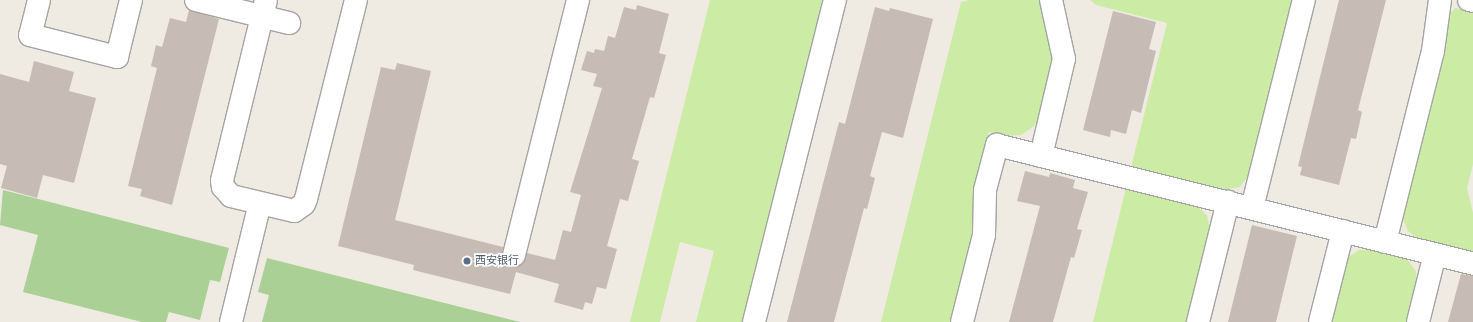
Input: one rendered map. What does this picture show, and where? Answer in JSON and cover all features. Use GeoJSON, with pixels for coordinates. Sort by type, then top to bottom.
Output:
{"type":"FeatureCollection","features":[{"type":"Feature","properties":{"kind":"street"},"geometry":{"type":"LineString","coordinates":[[39,0],[30,35],[117,57],[131,0]]}},
{"type":"Feature","properties":{"kind":"street"},"geometry":{"type":"LineString","coordinates":[[196,0],[264,8],[289,23]]}},
{"type":"Feature","properties":{"kind":"street"},"geometry":{"type":"LineString","coordinates":[[264,8],[222,181],[222,187],[230,196],[294,211],[304,204],[306,199],[356,0]]}},
{"type":"Feature","properties":{"kind":"street"},"geometry":{"type":"LineString","coordinates":[[514,255],[578,0]]}},
{"type":"Feature","properties":{"kind":"street"},"geometry":{"type":"LineString","coordinates":[[754,322],[835,0]]}},
{"type":"Feature","properties":{"kind":"street"},"geometry":{"type":"LineString","coordinates":[[1041,156],[1064,59],[1050,0]]}},
{"type":"Feature","properties":{"kind":"street"},"geometry":{"type":"LineString","coordinates":[[1252,208],[1304,0]]}},
{"type":"Feature","properties":{"kind":"street"},"geometry":{"type":"LineString","coordinates":[[1385,242],[1433,51],[1440,0]]}},
{"type":"Feature","properties":{"kind":"street"},"geometry":{"type":"LineString","coordinates":[[1469,0],[1473,1]]}},
{"type":"Feature","properties":{"kind":"street"},"geometry":{"type":"LineString","coordinates":[[962,322],[984,235],[985,190],[997,145],[1473,264]]}},
{"type":"Feature","properties":{"kind":"street"},"geometry":{"type":"LineString","coordinates":[[1198,322],[1228,202]]}},
{"type":"Feature","properties":{"kind":"street"},"geometry":{"type":"LineString","coordinates":[[231,322],[260,204]]}},
{"type":"Feature","properties":{"kind":"street"},"geometry":{"type":"LineString","coordinates":[[1320,322],[1343,231]]}},
{"type":"Feature","properties":{"kind":"street"},"geometry":{"type":"LineString","coordinates":[[1418,322],[1435,254]]}},
{"type":"Feature","properties":{"kind":"green space"},"geometry":{"type":"Polygon","coordinates":[[[710,0],[823,0],[742,322],[696,322],[714,251],[680,242],[660,322],[630,322],[710,0]]]}},
{"type":"Feature","properties":{"kind":"green space"},"geometry":{"type":"Polygon","coordinates":[[[970,0],[1039,0],[1054,61],[1041,113],[1034,126],[1021,135],[1006,136],[989,132],[974,192],[974,232],[952,322],[881,322],[961,2],[970,0]]]}},
{"type":"Feature","properties":{"kind":"green space"},"geometry":{"type":"Polygon","coordinates":[[[1090,0],[1293,0],[1250,173],[1240,187],[1222,190],[1131,167],[1167,23],[1096,5],[1090,0]]]}},
{"type":"Feature","properties":{"kind":"green space"},"geometry":{"type":"Polygon","coordinates":[[[1455,8],[1473,12],[1473,164],[1467,188],[1473,213],[1473,253],[1417,238],[1408,231],[1403,220],[1444,49],[1449,15],[1455,8]]]}},
{"type":"Feature","properties":{"kind":"green space"},"geometry":{"type":"Polygon","coordinates":[[[1126,188],[1197,206],[1207,215],[1210,230],[1187,322],[1093,322],[1126,188]]]}},
{"type":"Feature","properties":{"kind":"green space"},"geometry":{"type":"Polygon","coordinates":[[[3,190],[229,248],[220,282],[210,280],[200,320],[169,312],[166,322],[142,322],[23,292],[38,235],[0,225],[3,190]]]}},
{"type":"Feature","properties":{"kind":"green space"},"geometry":{"type":"Polygon","coordinates":[[[1372,249],[1406,258],[1416,271],[1417,282],[1407,322],[1330,322],[1347,258],[1359,250],[1372,249]]]}},
{"type":"Feature","properties":{"kind":"green space"},"geometry":{"type":"Polygon","coordinates":[[[267,258],[520,322],[262,322],[269,295],[258,292],[267,258]]]}},
{"type":"Feature","properties":{"kind":"building"},"geometry":{"type":"Polygon","coordinates":[[[1339,0],[1386,0],[1358,110],[1362,112],[1356,139],[1351,138],[1339,185],[1300,175],[1302,167],[1298,166],[1339,0]]]}},
{"type":"Feature","properties":{"kind":"building"},"geometry":{"type":"Polygon","coordinates":[[[637,5],[669,14],[659,53],[666,55],[654,98],[650,97],[632,159],[639,161],[628,201],[620,199],[607,246],[617,249],[606,289],[597,287],[592,304],[585,302],[583,310],[554,302],[559,284],[516,272],[510,294],[413,270],[414,265],[338,246],[381,67],[395,70],[397,63],[431,71],[395,220],[503,247],[502,259],[511,267],[523,264],[527,253],[555,260],[563,230],[571,232],[581,195],[570,192],[602,88],[593,86],[597,74],[581,70],[587,51],[594,53],[595,49],[604,51],[608,36],[615,38],[624,7],[636,10],[637,5]]]}},
{"type":"Feature","properties":{"kind":"building"},"geometry":{"type":"Polygon","coordinates":[[[875,7],[889,11],[890,8],[933,19],[903,138],[882,132],[870,176],[875,178],[867,209],[864,208],[834,322],[787,322],[839,122],[845,124],[875,7]]]}},
{"type":"Feature","properties":{"kind":"building"},"geometry":{"type":"Polygon","coordinates":[[[189,10],[219,19],[172,205],[140,196],[142,189],[128,186],[157,68],[151,66],[156,45],[162,47],[170,18],[186,22],[189,10]]]}},
{"type":"Feature","properties":{"kind":"building"},"geometry":{"type":"Polygon","coordinates":[[[1113,11],[1156,22],[1149,49],[1156,51],[1141,113],[1132,110],[1126,134],[1111,130],[1110,137],[1083,130],[1113,11]]]}},
{"type":"Feature","properties":{"kind":"building"},"geometry":{"type":"Polygon","coordinates":[[[34,61],[74,72],[69,91],[96,98],[74,183],[43,175],[37,198],[1,188],[7,166],[0,164],[0,74],[29,82],[34,61]]]}},
{"type":"Feature","properties":{"kind":"building"},"geometry":{"type":"Polygon","coordinates":[[[1025,171],[1049,177],[1050,173],[1075,180],[1073,188],[1088,192],[1077,229],[1082,230],[1074,258],[1071,257],[1053,322],[1009,322],[1040,206],[1017,201],[1025,171]]]}},
{"type":"Feature","properties":{"kind":"building"},"geometry":{"type":"Polygon","coordinates":[[[1252,225],[1297,236],[1276,322],[1228,322],[1252,225]]]}},
{"type":"Feature","properties":{"kind":"building"},"geometry":{"type":"Polygon","coordinates":[[[1461,274],[1473,276],[1473,322],[1448,322],[1461,274]]]}},
{"type":"Feature","properties":{"kind":"place","name":"西安银行"},"geometry":{"type":"Point","coordinates":[467,261]}}]}
